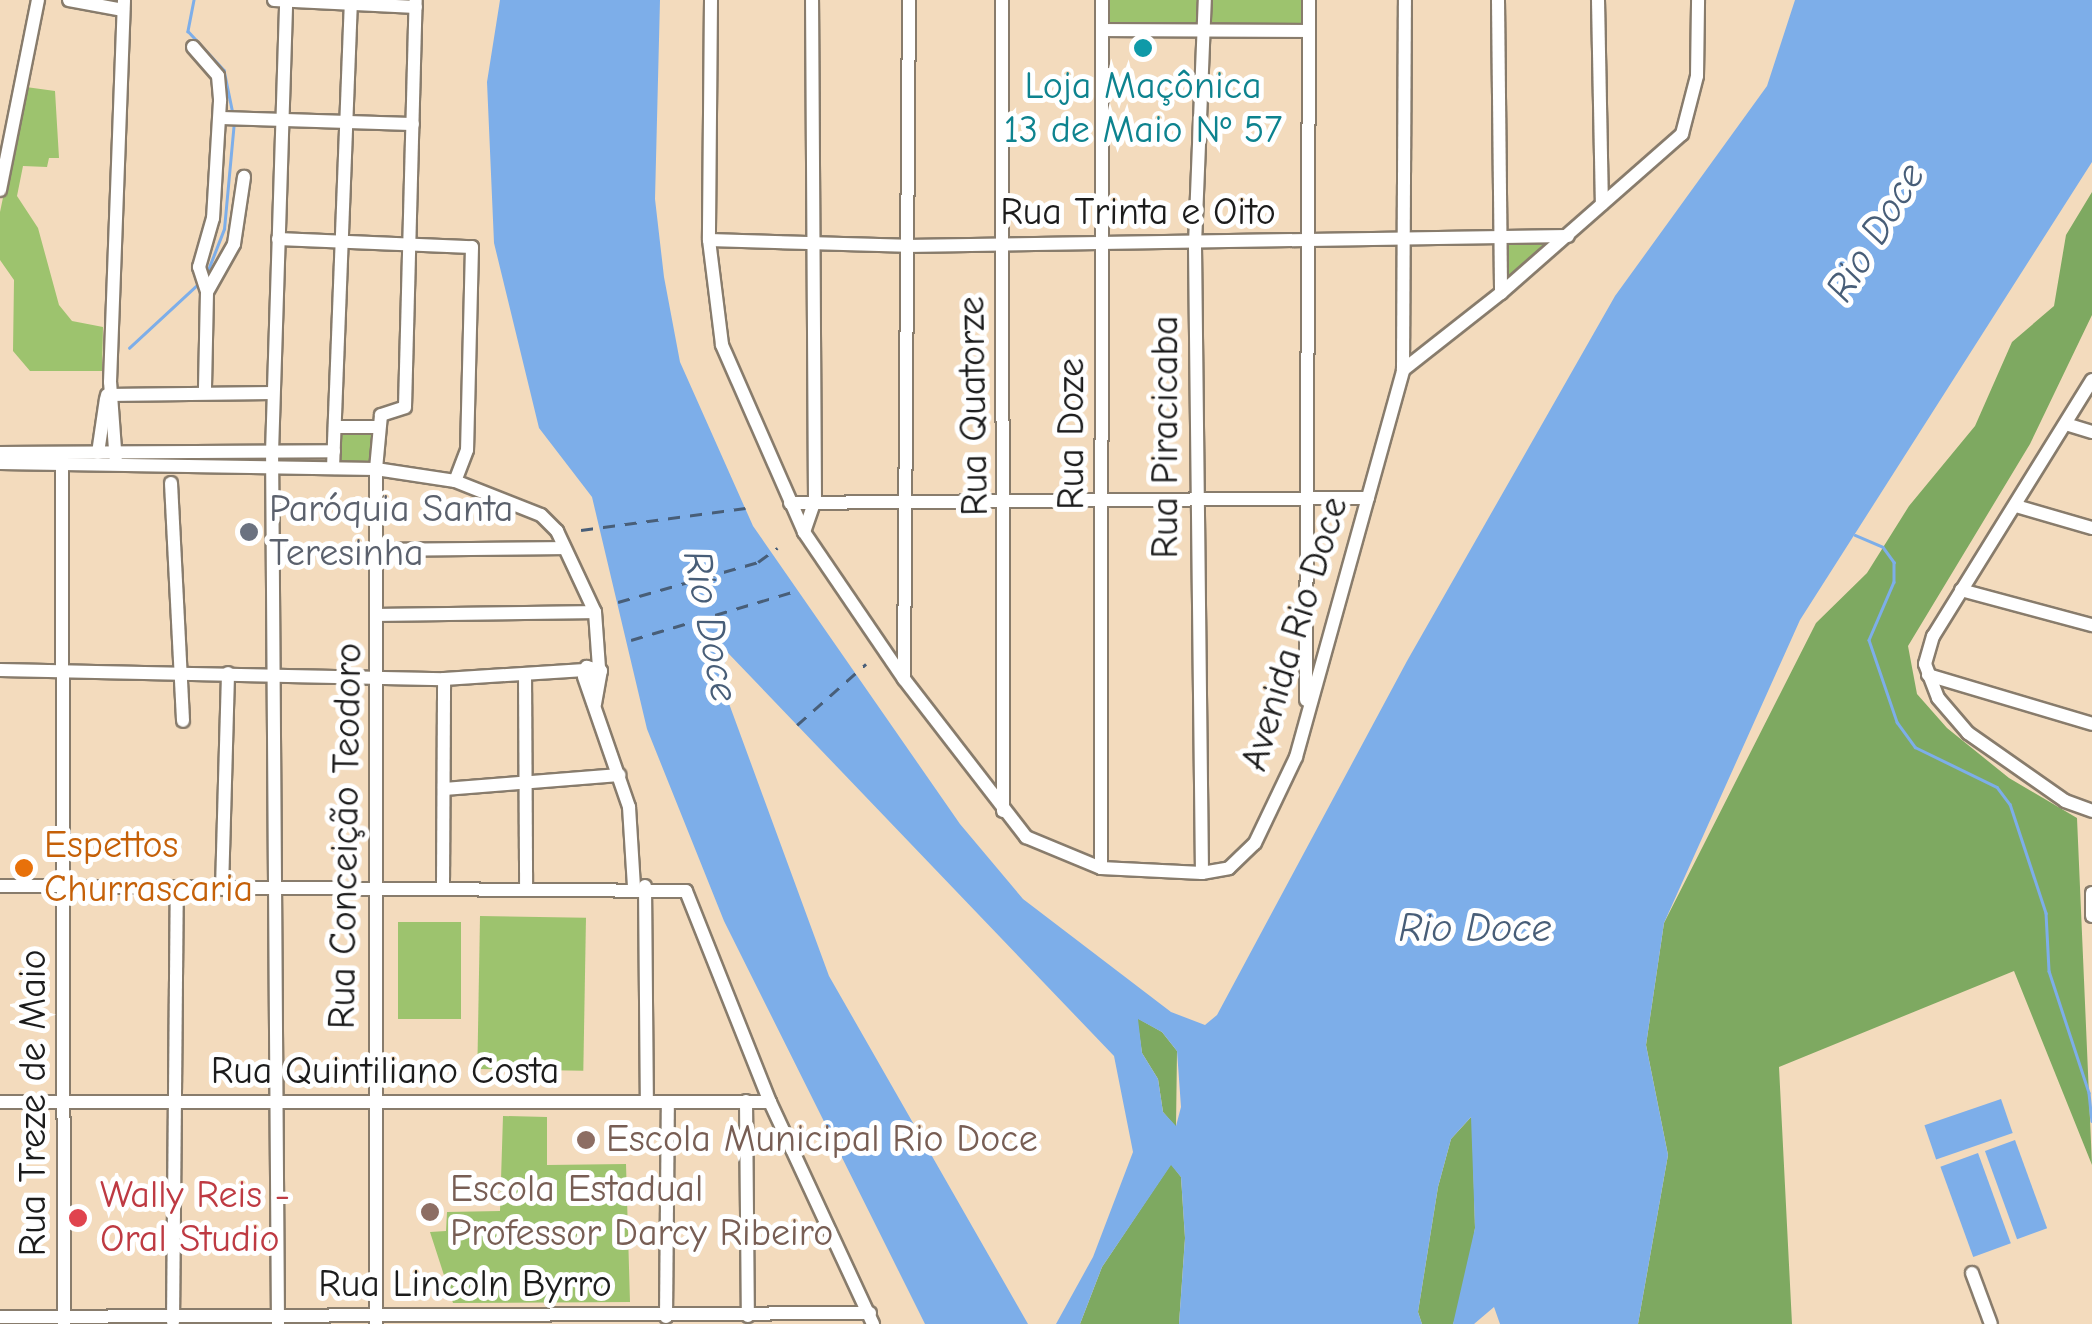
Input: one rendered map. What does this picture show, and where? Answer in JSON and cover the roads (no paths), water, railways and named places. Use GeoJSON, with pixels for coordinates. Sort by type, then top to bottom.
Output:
{"type":"FeatureCollection","features":[{"type":"Feature","properties":{"kind":"street"},"geometry":{"type":"LineString","coordinates":[[0,190],[38,0]]}},
{"type":"Feature","properties":{"kind":"street"},"geometry":{"type":"LineString","coordinates":[[69,0],[124,5],[109,456]]}},
{"type":"Feature","properties":{"kind":"street"},"geometry":{"type":"LineString","coordinates":[[274,0],[416,4],[405,407],[381,414],[377,427],[334,428]]}},
{"type":"Feature","properties":{"kind":"street"},"geometry":{"type":"LineString","coordinates":[[278,1319],[272,453],[286,0]]}},
{"type":"Feature","properties":{"kind":"street","name":"Avenida Rio Doce"},"geometry":{"type":"LineString","coordinates":[[710,0],[708,240],[722,345],[804,532],[904,679],[1004,811],[1048,850],[1101,868],[1202,873],[1229,868],[1255,843],[1306,717],[1402,370],[1406,0]]}},
{"type":"Feature","properties":{"kind":"street"},"geometry":{"type":"LineString","coordinates":[[804,532],[815,500],[812,0]]}},
{"type":"Feature","properties":{"kind":"street"},"geometry":{"type":"LineString","coordinates":[[904,679],[909,0]]}},
{"type":"Feature","properties":{"kind":"street","name":"Rua Quatorze"},"geometry":{"type":"LineString","coordinates":[[1002,0],[1004,811]]}},
{"type":"Feature","properties":{"kind":"street","name":"Rua Doze"},"geometry":{"type":"LineString","coordinates":[[1101,868],[1102,0]]}},
{"type":"Feature","properties":{"kind":"street","name":"Rua Piracicaba"},"geometry":{"type":"LineString","coordinates":[[1202,873],[1195,499],[1196,244],[1205,0]]}},
{"type":"Feature","properties":{"kind":"street"},"geometry":{"type":"LineString","coordinates":[[1306,717],[1309,0]]}},
{"type":"Feature","properties":{"kind":"street"},"geometry":{"type":"LineString","coordinates":[[1498,0],[1501,294]]}},
{"type":"Feature","properties":{"kind":"street"},"geometry":{"type":"LineString","coordinates":[[1598,0],[1602,204]]}},
{"type":"Feature","properties":{"kind":"street"},"geometry":{"type":"LineString","coordinates":[[1402,370],[1501,294],[1568,236],[1690,120],[1698,0]]}},
{"type":"Feature","properties":{"kind":"street"},"geometry":{"type":"LineString","coordinates":[[333,468],[338,243],[351,3]]}},
{"type":"Feature","properties":{"kind":"street"},"geometry":{"type":"LineString","coordinates":[[1102,30],[1308,31]]}},
{"type":"Feature","properties":{"kind":"street"},"geometry":{"type":"LineString","coordinates":[[193,47],[218,76],[220,118],[214,218],[199,268],[207,292],[205,391]]}},
{"type":"Feature","properties":{"kind":"street"},"geometry":{"type":"LineString","coordinates":[[220,118],[413,124]]}},
{"type":"Feature","properties":{"kind":"street"},"geometry":{"type":"LineString","coordinates":[[207,292],[234,244],[244,176]]}},
{"type":"Feature","properties":{"kind":"street","name":"Rua Trinta e Oito"},"geometry":{"type":"LineString","coordinates":[[708,240],[906,246],[1002,242],[1306,243],[1568,236]]}},
{"type":"Feature","properties":{"kind":"street"},"geometry":{"type":"LineString","coordinates":[[278,239],[472,247],[467,450],[454,481]]}},
{"type":"Feature","properties":{"kind":"street"},"geometry":{"type":"LineString","coordinates":[[2092,380],[2069,425],[1934,636],[1928,675],[1968,733],[2052,793],[2092,811]]}},
{"type":"Feature","properties":{"kind":"street"},"geometry":{"type":"LineString","coordinates":[[110,390],[274,393]]}},
{"type":"Feature","properties":{"kind":"street"},"geometry":{"type":"LineString","coordinates":[[2069,425],[2092,432]]}},
{"type":"Feature","properties":{"kind":"street","name":"Rua Conceição Teodoro"},"geometry":{"type":"LineString","coordinates":[[376,1317],[372,1102],[374,677],[379,615],[377,427]]}},
{"type":"Feature","properties":{"kind":"street"},"geometry":{"type":"LineString","coordinates":[[172,459],[334,451]]}},
{"type":"Feature","properties":{"kind":"street"},"geometry":{"type":"LineString","coordinates":[[0,452],[62,458],[109,456]]}},
{"type":"Feature","properties":{"kind":"street"},"geometry":{"type":"LineString","coordinates":[[0,464],[109,456],[273,468],[376,469],[454,481],[540,515],[557,530],[594,612],[591,674],[595,712],[629,806],[640,886],[647,1101]]}},
{"type":"Feature","properties":{"kind":"street","name":"Rua Treze de Maio"},"geometry":{"type":"LineString","coordinates":[[62,458],[59,672],[64,887],[64,1320]]}},
{"type":"Feature","properties":{"kind":"street"},"geometry":{"type":"LineString","coordinates":[[172,459],[176,671],[183,721]]}},
{"type":"Feature","properties":{"kind":"street"},"geometry":{"type":"LineString","coordinates":[[790,503],[906,498],[1368,498]]}},
{"type":"Feature","properties":{"kind":"street"},"geometry":{"type":"LineString","coordinates":[[2016,506],[2092,528]]}},
{"type":"Feature","properties":{"kind":"street"},"geometry":{"type":"LineString","coordinates":[[378,550],[564,548]]}},
{"type":"Feature","properties":{"kind":"street"},"geometry":{"type":"LineString","coordinates":[[1960,590],[2092,626]]}},
{"type":"Feature","properties":{"kind":"street"},"geometry":{"type":"LineString","coordinates":[[379,615],[594,612]]}},
{"type":"Feature","properties":{"kind":"street"},"geometry":{"type":"LineString","coordinates":[[0,670],[444,679],[591,674]]}},
{"type":"Feature","properties":{"kind":"street"},"geometry":{"type":"LineString","coordinates":[[222,888],[228,674]]}},
{"type":"Feature","properties":{"kind":"street"},"geometry":{"type":"LineString","coordinates":[[525,674],[526,886]]}},
{"type":"Feature","properties":{"kind":"street"},"geometry":{"type":"LineString","coordinates":[[1928,675],[2092,724]]}},
{"type":"Feature","properties":{"kind":"street"},"geometry":{"type":"LineString","coordinates":[[443,886],[444,679]]}},
{"type":"Feature","properties":{"kind":"street"},"geometry":{"type":"LineString","coordinates":[[444,789],[619,775]]}},
{"type":"Feature","properties":{"kind":"street"},"geometry":{"type":"LineString","coordinates":[[0,886],[177,890],[275,886],[640,886],[686,891],[770,1102],[871,1318]]}},
{"type":"Feature","properties":{"kind":"street"},"geometry":{"type":"LineString","coordinates":[[172,1320],[177,890]]}},
{"type":"Feature","properties":{"kind":"street"},"geometry":{"type":"LineString","coordinates":[[2092,893],[2092,916]]}},
{"type":"Feature","properties":{"kind":"street"},"geometry":{"type":"LineString","coordinates":[[746,1101],[748,1316]]}},
{"type":"Feature","properties":{"kind":"street","name":"Rua Quintiliano Costa"},"geometry":{"type":"LineString","coordinates":[[0,1102],[770,1102]]}},
{"type":"Feature","properties":{"kind":"street"},"geometry":{"type":"LineString","coordinates":[[666,1317],[668,1102]]}},
{"type":"Feature","properties":{"kind":"street"},"geometry":{"type":"LineString","coordinates":[[1972,1273],[1991,1324]]}},
{"type":"Feature","properties":{"kind":"street","name":"Rua Lincoln Byrro"},"geometry":{"type":"LineString","coordinates":[[0,1316],[64,1320],[871,1318]]}},
{"type":"Feature","properties":{"kind":"water","name":"Rio Doce"},"geometry":{"type":"Polygon","coordinates":[[[500,0],[660,0],[655,199],[664,277],[680,362],[753,526],[960,824],[1023,899],[1171,1012],[1205,1025],[1217,1015],[1407,661],[1615,296],[1767,86],[1795,0],[2092,0],[2092,162],[1800,620],[1664,923],[1646,1045],[1668,1155],[1638,1324],[1500,1324],[1494,1307],[1474,1324],[1453,1324],[1475,1228],[1471,1117],[1451,1139],[1438,1187],[1418,1312],[1422,1324],[1179,1324],[1185,1238],[1181,1177],[1171,1165],[1102,1267],[1080,1324],[1056,1324],[1093,1257],[1133,1152],[1114,1056],[728,653],[720,679],[829,976],[1028,1324],[925,1324],[724,921],[647,729],[592,497],[539,428],[494,243],[487,82],[500,0]],[[1138,1019],[1142,1053],[1158,1079],[1163,1112],[1176,1126],[1181,1107],[1177,1051],[1162,1032],[1138,1019]]]}},
{"type":"Feature","properties":{"kind":"water"},"geometry":{"type":"Polygon","coordinates":[[[2001,1099],[2013,1133],[1936,1159],[1924,1125],[2001,1099]]]}},
{"type":"Feature","properties":{"kind":"water"},"geometry":{"type":"Polygon","coordinates":[[[2015,1140],[2047,1228],[2017,1239],[1985,1151],[2015,1140]]]}},
{"type":"Feature","properties":{"kind":"water"},"geometry":{"type":"Polygon","coordinates":[[[1978,1153],[2011,1243],[1973,1257],[1940,1167],[1978,1153]]]}},
{"type":"Feature","properties":{"kind":"waterway"},"geometry":{"type":"LineString","coordinates":[[194,0],[188,31],[224,70],[233,114]]}},
{"type":"Feature","properties":{"kind":"waterway"},"geometry":{"type":"LineString","coordinates":[[208,270],[224,229],[234,122]]}},
{"type":"Feature","properties":{"kind":"waterway"},"geometry":{"type":"LineString","coordinates":[[129,348],[197,285]]}},
{"type":"Feature","properties":{"kind":"waterway"},"geometry":{"type":"LineString","coordinates":[[1855,535],[1883,547],[1894,562],[1894,582],[1869,640],[1897,722],[1915,747],[1997,787],[2010,804],[2046,913],[2049,971],[2089,1093],[2092,1121]]}},
{"type":"Feature","properties":{"kind":"place","name":"Loja Maçônica 13 de Maio Nº 57"},"geometry":{"type":"Point","coordinates":[1143,48]}},
{"type":"Feature","properties":{"kind":"place","name":"Paróquia Santa Teresinha"},"geometry":{"type":"Point","coordinates":[249,532]}},
{"type":"Feature","properties":{"kind":"place","name":"Espettos Churrascaria"},"geometry":{"type":"Point","coordinates":[24,868]}},
{"type":"Feature","properties":{"kind":"place","name":"Escola Municipal Rio Doce"},"geometry":{"type":"Point","coordinates":[586,1140]}},
{"type":"Feature","properties":{"kind":"place","name":"Escola Estadual Professor Darcy Ribeiro"},"geometry":{"type":"Point","coordinates":[430,1212]}},
{"type":"Feature","properties":{"kind":"place","name":"Wally Reis - Oral Studio"},"geometry":{"type":"Point","coordinates":[78,1218]}}]}
